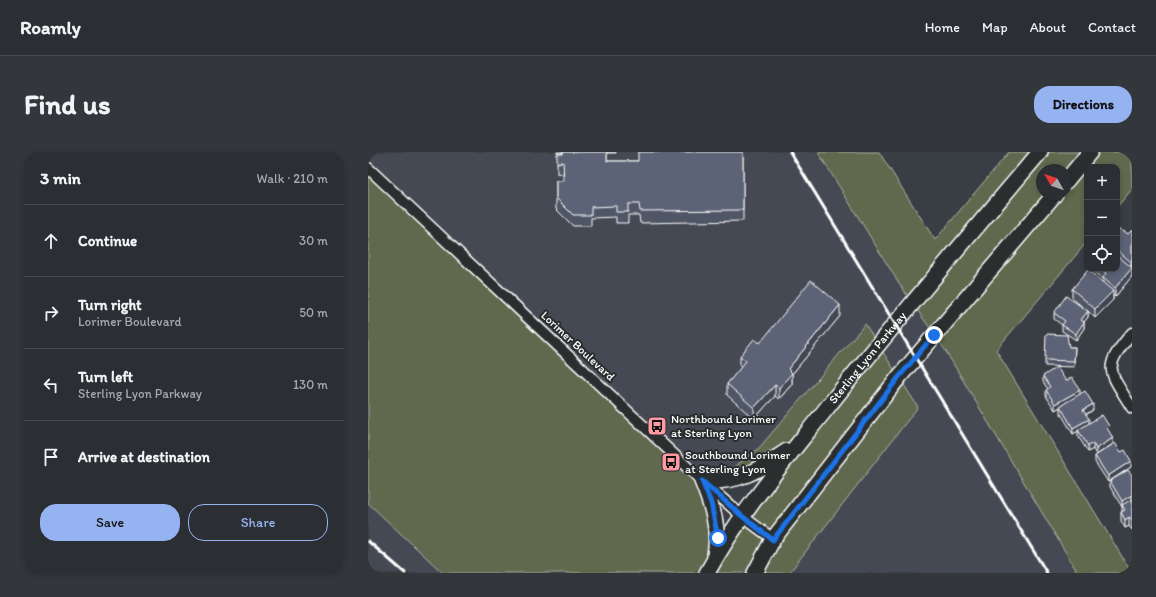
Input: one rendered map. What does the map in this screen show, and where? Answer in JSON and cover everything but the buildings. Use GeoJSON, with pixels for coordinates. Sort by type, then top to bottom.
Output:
{"type":"FeatureCollection","features":[{"type":"Feature","properties":{"kind":"main road","name":"Sterling Lyon Parkway"},"geometry":{"type":"LineString","coordinates":[[707,573],[742,516],[799,442],[895,323],[1040,152]]}},
{"type":"Feature","properties":{"kind":"main road"},"geometry":{"type":"LineString","coordinates":[[1072,174],[1090,152]]}},
{"type":"Feature","properties":{"kind":"main road"},"geometry":{"type":"LineString","coordinates":[[755,573],[773,540],[915,357],[1049,200]]}},
{"type":"Feature","properties":{"kind":"main road"},"geometry":{"type":"LineString","coordinates":[[715,559],[718,538],[711,503],[702,481],[721,482],[740,478],[770,463],[799,442]]}},
{"type":"Feature","properties":{"kind":"street","name":"Lorimer Boulevard"},"geometry":{"type":"LineString","coordinates":[[368,168],[702,481],[742,516],[773,540]]}},
{"type":"Feature","properties":{"kind":"street"},"geometry":{"type":"LineString","coordinates":[[1132,333],[1114,356],[1110,366],[1112,375],[1132,408]]}},
{"type":"Feature","properties":{"kind":"shaded area"},"geometry":{"type":"Polygon","coordinates":[[[368,152],[818,152],[900,285],[945,350],[1078,573],[789,573],[802,555],[877,345],[865,325],[759,448],[734,467],[702,481],[368,168],[368,152]]]}},
{"type":"Feature","properties":{"kind":"shaded area"},"geometry":{"type":"Polygon","coordinates":[[[368,503],[443,573],[368,573],[368,503]]]}},
{"type":"Feature","properties":{"kind":"green space"},"geometry":{"type":"Polygon","coordinates":[[[818,152],[879,152],[935,240],[1009,152],[1132,152],[1132,189],[1120,203],[1120,164],[1084,164],[1084,246],[996,350],[1132,573],[1078,573],[945,350],[900,285],[818,152]]]}},
{"type":"Feature","properties":{"kind":"green space"},"geometry":{"type":"Polygon","coordinates":[[[368,168],[702,481],[734,467],[759,448],[865,324],[918,407],[789,573],[443,573],[368,503],[368,168]],[[798,444],[770,463],[702,481],[715,558],[798,444]]]}},
{"type":"Feature","properties":{"kind":"railway"},"geometry":{"type":"LineString","coordinates":[[790,152],[1047,573]]}},
{"type":"Feature","properties":{"kind":"railway"},"geometry":{"type":"LineString","coordinates":[[368,541],[405,573]]}},
{"type":"Feature","properties":{"kind":"place","name":"Northbound Lorimer at Sterling Lyon"},"geometry":{"type":"Point","coordinates":[657,426]}},
{"type":"Feature","properties":{"kind":"place","name":"Southbound Lorimer at Sterling Lyon"},"geometry":{"type":"Point","coordinates":[671,462]}},
{"type":"Feature","properties":{"kind":"route"},"geometry":{"type":"LineString","coordinates":[[718,538],[711,503],[702,481],[742,516],[773,540],[899,377],[934,335]]}}]}
